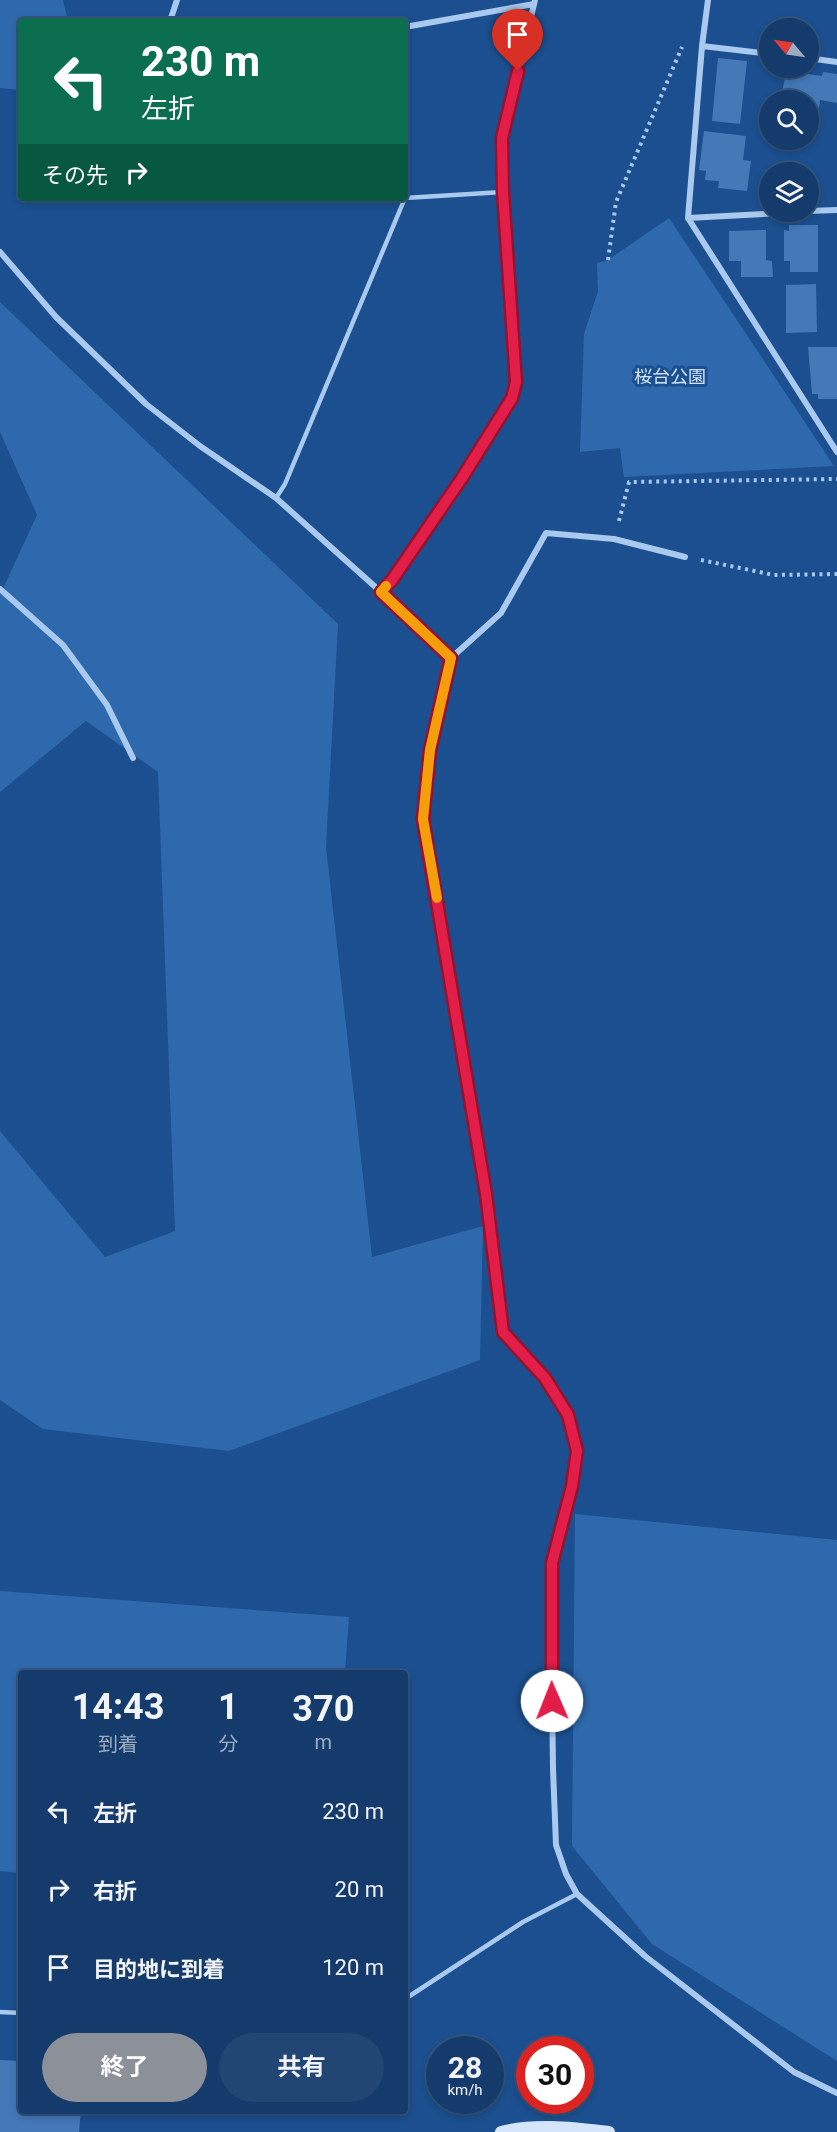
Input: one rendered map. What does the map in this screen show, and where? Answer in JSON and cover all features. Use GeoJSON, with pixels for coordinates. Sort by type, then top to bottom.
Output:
{"type":"FeatureCollection","features":[{"type":"Feature","properties":{"kind":"street"},"geometry":{"type":"LineString","coordinates":[[171,18],[177,0]]}},
{"type":"Feature","properties":{"kind":"street"},"geometry":{"type":"LineString","coordinates":[[708,0],[688,218],[837,452]]}},
{"type":"Feature","properties":{"kind":"street"},"geometry":{"type":"LineString","coordinates":[[381,592],[392,580],[462,478],[512,398],[516,382],[503,192],[502,138],[535,2],[408,26]]}},
{"type":"Feature","properties":{"kind":"street"},"geometry":{"type":"LineString","coordinates":[[702,46],[759,53]]}},
{"type":"Feature","properties":{"kind":"street"},"geometry":{"type":"LineString","coordinates":[[819,60],[837,62]]}},
{"type":"Feature","properties":{"kind":"street"},"geometry":{"type":"LineString","coordinates":[[819,211],[837,210]]}},
{"type":"Feature","properties":{"kind":"street"},"geometry":{"type":"LineString","coordinates":[[688,218],[759,214]]}},
{"type":"Feature","properties":{"kind":"street"},"geometry":{"type":"LineString","coordinates":[[0,252],[56,317],[146,404],[200,446],[276,498],[451,658]]}},
{"type":"Feature","properties":{"kind":"street"},"geometry":{"type":"LineString","coordinates":[[685,557],[614,539],[546,533],[501,613],[451,658],[430,750],[423,819],[486,1194],[503,1332],[545,1378],[568,1415],[577,1451],[572,1486],[552,1563],[553,1769],[556,1845],[566,1874],[577,1894],[645,1956],[794,2072],[837,2093]]}},
{"type":"Feature","properties":{"kind":"street"},"geometry":{"type":"LineString","coordinates":[[0,589],[63,645],[107,705],[134,758]]}},
{"type":"Feature","properties":{"kind":"street"},"geometry":{"type":"LineString","coordinates":[[501,2132],[513,2129],[562,2127],[609,2132]]}},
{"type":"Feature","properties":{"kind":"lane"},"geometry":{"type":"LineString","coordinates":[[408,198],[503,192]]}},
{"type":"Feature","properties":{"kind":"lane"},"geometry":{"type":"LineString","coordinates":[[276,498],[285,484],[404,201]]}},
{"type":"Feature","properties":{"kind":"lane"},"geometry":{"type":"LineString","coordinates":[[408,1997],[523,1923],[577,1894]]}},
{"type":"Feature","properties":{"kind":"lane"},"geometry":{"type":"LineString","coordinates":[[0,2012],[18,2013]]}},
{"type":"Feature","properties":{"kind":"path"},"geometry":{"type":"LineString","coordinates":[[608,260],[616,202],[682,46],[705,27]]}},
{"type":"Feature","properties":{"kind":"path"},"geometry":{"type":"LineString","coordinates":[[614,539],[629,482],[837,479]]}},
{"type":"Feature","properties":{"kind":"path"},"geometry":{"type":"LineString","coordinates":[[685,557],[774,575],[837,574]]}},
{"type":"Feature","properties":{"kind":"green space"},"geometry":{"type":"Polygon","coordinates":[[[0,0],[63,0],[67,18],[18,18],[18,90],[0,88],[0,0]]]}},
{"type":"Feature","properties":{"kind":"green space","name":"桜台公園"},"geometry":{"type":"Polygon","coordinates":[[[669,218],[834,466],[624,477],[620,448],[580,452],[584,334],[598,291],[597,263],[608,260],[669,218]]]}},
{"type":"Feature","properties":{"kind":"green space"},"geometry":{"type":"Polygon","coordinates":[[[0,302],[338,624],[326,847],[372,1257],[483,1226],[480,1360],[229,1451],[43,1429],[0,1400],[0,1131],[105,1257],[175,1231],[158,772],[86,721],[0,792],[0,595],[37,515],[0,432],[0,302]]]}},
{"type":"Feature","properties":{"kind":"green space"},"geometry":{"type":"Polygon","coordinates":[[[575,1514],[837,1540],[837,2061],[652,1944],[572,1846],[575,1514]]]}},
{"type":"Feature","properties":{"kind":"green space"},"geometry":{"type":"Polygon","coordinates":[[[0,1591],[349,1617],[345,1670],[18,1670],[18,1873],[0,1871],[0,1591]]]}},
{"type":"Feature","properties":{"kind":"building"},"geometry":{"type":"Polygon","coordinates":[[[718,58],[747,61],[740,124],[712,121],[718,58]]]}},
{"type":"Feature","properties":{"kind":"building"},"geometry":{"type":"Polygon","coordinates":[[[823,72],[837,74],[837,103],[820,100],[819,109],[819,90],[783,90],[785,78],[819,78],[823,72]]]}},
{"type":"Feature","properties":{"kind":"building"},"geometry":{"type":"Polygon","coordinates":[[[704,131],[746,136],[743,160],[751,161],[747,191],[718,188],[719,181],[705,180],[706,171],[699,170],[704,131]]]}},
{"type":"Feature","properties":{"kind":"building"},"geometry":{"type":"Polygon","coordinates":[[[789,225],[818,225],[818,272],[790,272],[790,261],[784,261],[784,230],[789,231],[789,225]]]}},
{"type":"Feature","properties":{"kind":"building"},"geometry":{"type":"Polygon","coordinates":[[[766,230],[766,260],[772,261],[773,277],[741,277],[741,261],[729,261],[729,231],[766,230]]]}},
{"type":"Feature","properties":{"kind":"building"},"geometry":{"type":"Polygon","coordinates":[[[816,284],[817,332],[786,333],[786,285],[816,284]]]}},
{"type":"Feature","properties":{"kind":"building"},"geometry":{"type":"Polygon","coordinates":[[[808,347],[837,347],[837,399],[818,399],[818,394],[812,394],[808,347]]]}},
{"type":"Feature","properties":{"kind":"building"},"geometry":{"type":"Polygon","coordinates":[[[0,2060],[18,2061],[18,2114],[81,2114],[79,2132],[0,2132],[0,2060]]]}},
{"type":"Feature","properties":{"kind":"slow traffic"},"geometry":{"type":"LineString","coordinates":[[386,586],[381,592],[451,658],[430,750],[423,819],[437,898]]}},
{"type":"Feature","properties":{"kind":"route"},"geometry":{"type":"LineString","coordinates":[[518,71],[502,138],[503,192],[516,382],[512,398],[462,478],[392,580],[381,592],[451,658],[430,750],[423,819],[493,1238],[503,1332],[545,1378],[568,1415],[577,1451],[572,1486],[552,1563],[552,1701]]}}]}
